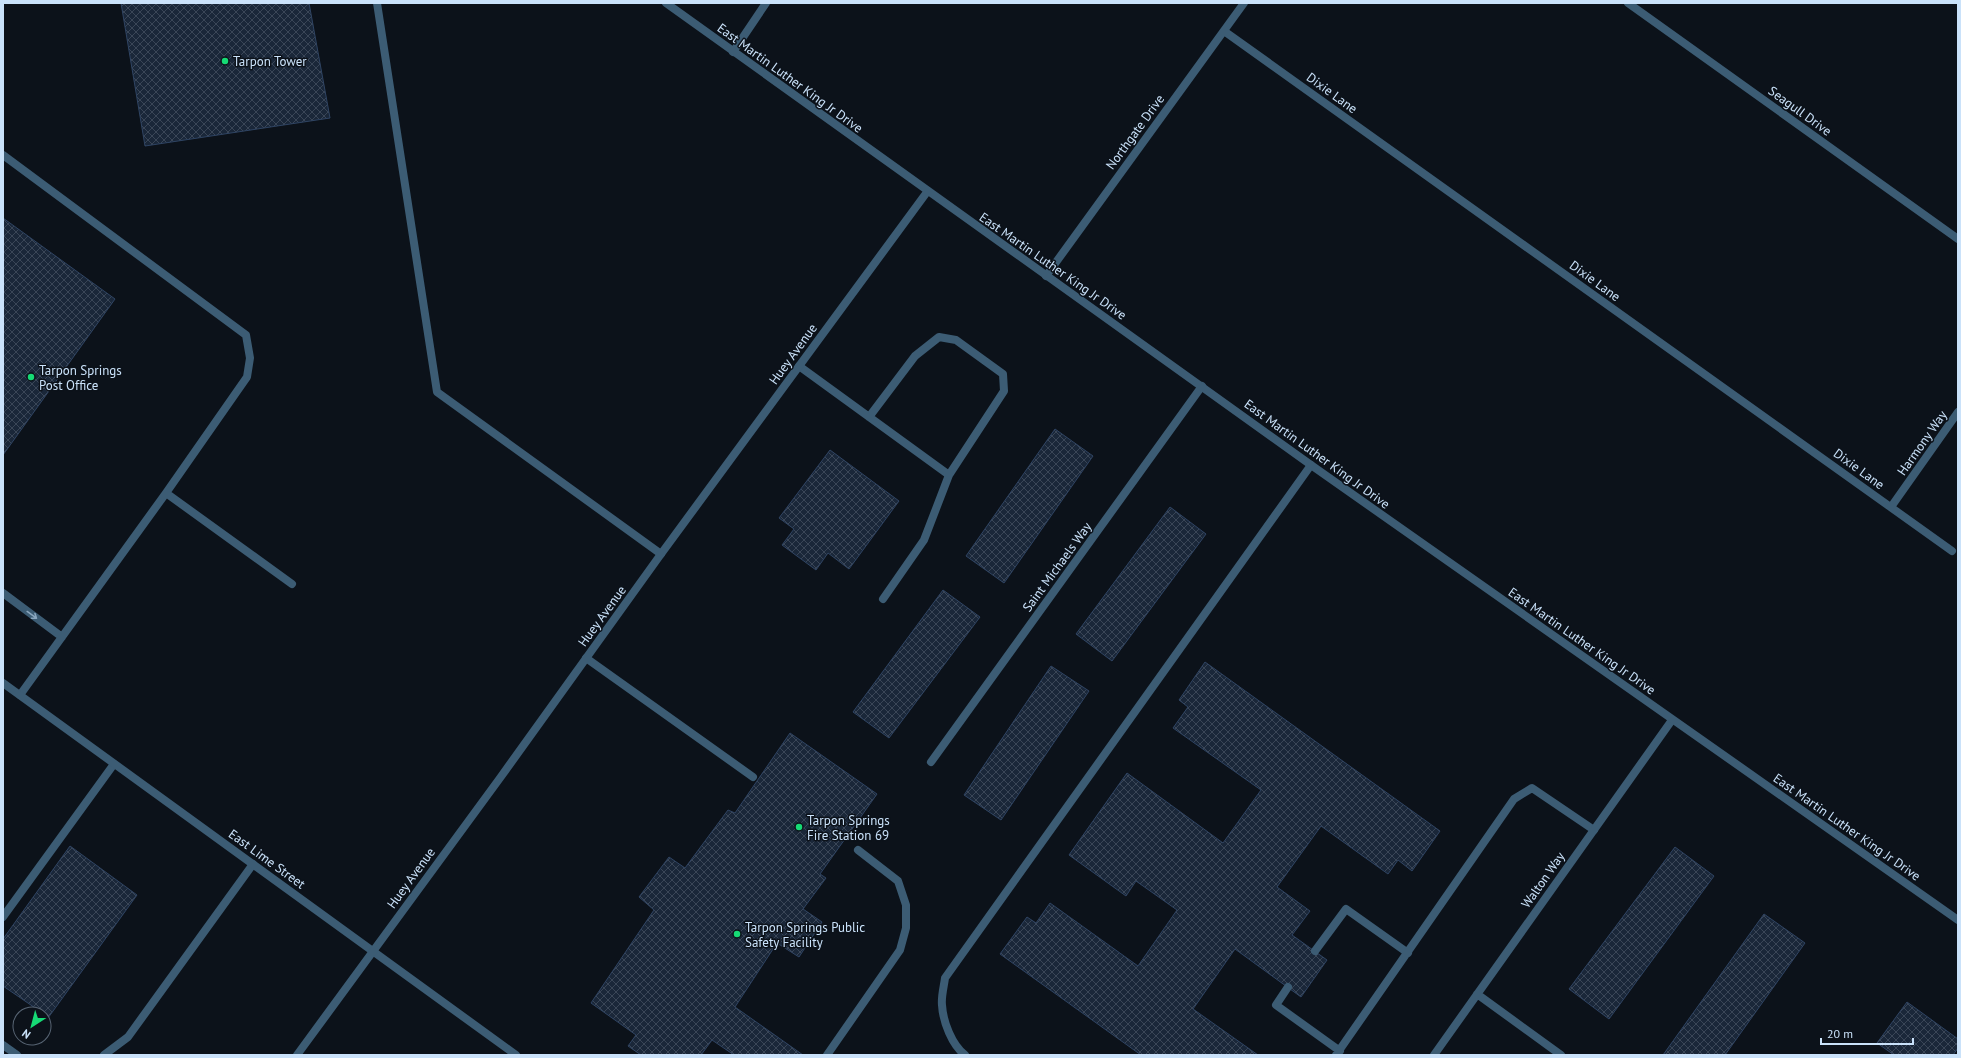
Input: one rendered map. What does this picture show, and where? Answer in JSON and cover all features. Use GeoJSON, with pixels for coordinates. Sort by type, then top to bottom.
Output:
{"type":"FeatureCollection","features":[{"type":"Feature","properties":{"kind":"street"},"geometry":{"type":"LineString","coordinates":[[377,3],[437,392],[661,554]]}},
{"type":"Feature","properties":{"kind":"street","name":"East Martin Luther King Jr Drive"},"geometry":{"type":"LineString","coordinates":[[666,3],[1046,276],[1672,720],[1958,920]]}},
{"type":"Feature","properties":{"kind":"street"},"geometry":{"type":"LineString","coordinates":[[733,52],[766,3]]}},
{"type":"Feature","properties":{"kind":"street","name":"Northgate Drive"},"geometry":{"type":"LineString","coordinates":[[1046,276],[1244,3]]}},
{"type":"Feature","properties":{"kind":"street","name":"Seagull Drive"},"geometry":{"type":"LineString","coordinates":[[1628,3],[1958,238]]}},
{"type":"Feature","properties":{"kind":"street","name":"Dixie Lane"},"geometry":{"type":"LineString","coordinates":[[1224,31],[1952,551]]}},
{"type":"Feature","properties":{"kind":"street"},"geometry":{"type":"LineString","coordinates":[[3,155],[246,335],[250,358],[247,377],[166,493],[20,695]]}},
{"type":"Feature","properties":{"kind":"street","name":"Huey Avenue"},"geometry":{"type":"LineString","coordinates":[[297,1055],[661,554],[928,192]]}},
{"type":"Feature","properties":{"kind":"street"},"geometry":{"type":"LineString","coordinates":[[869,417],[915,356],[939,336],[956,340],[1003,374],[1004,391],[948,475],[924,540],[883,599]]}},
{"type":"Feature","properties":{"kind":"street"},"geometry":{"type":"LineString","coordinates":[[799,366],[948,475]]}},
{"type":"Feature","properties":{"kind":"street","name":"Saint Michaels Way"},"geometry":{"type":"LineString","coordinates":[[931,762],[1202,386]]}},
{"type":"Feature","properties":{"kind":"street","name":"Harmony Way"},"geometry":{"type":"LineString","coordinates":[[1891,507],[1958,412]]}},
{"type":"Feature","properties":{"kind":"street"},"geometry":{"type":"LineString","coordinates":[[965,1055],[959,1051],[948,1031],[942,1006],[944,978],[1311,464]]}},
{"type":"Feature","properties":{"kind":"street"},"geometry":{"type":"LineString","coordinates":[[166,493],[292,584]]}},
{"type":"Feature","properties":{"kind":"street"},"geometry":{"type":"LineString","coordinates":[[3,593],[62,637]]}},
{"type":"Feature","properties":{"kind":"street"},"geometry":{"type":"LineString","coordinates":[[586,658],[753,777]]}},
{"type":"Feature","properties":{"kind":"street","name":"East Lime Street"},"geometry":{"type":"LineString","coordinates":[[3,683],[516,1055]]}},
{"type":"Feature","properties":{"kind":"street","name":"Walton Way"},"geometry":{"type":"LineString","coordinates":[[1434,1055],[1672,720]]}},
{"type":"Feature","properties":{"kind":"street"},"geometry":{"type":"LineString","coordinates":[[3,917],[114,764]]}},
{"type":"Feature","properties":{"kind":"street"},"geometry":{"type":"LineString","coordinates":[[1288,987],[1276,1005],[1338,1053],[1514,799],[1532,788],[1594,830]]}},
{"type":"Feature","properties":{"kind":"street"},"geometry":{"type":"LineString","coordinates":[[827,1055],[900,950],[906,928],[906,905],[898,881],[858,850]]}},
{"type":"Feature","properties":{"kind":"street"},"geometry":{"type":"LineString","coordinates":[[104,1055],[128,1037],[253,864]]}},
{"type":"Feature","properties":{"kind":"street"},"geometry":{"type":"LineString","coordinates":[[1315,950],[1346,910],[1408,953]]}},
{"type":"Feature","properties":{"kind":"street"},"geometry":{"type":"LineString","coordinates":[[1477,994],[1561,1055]]}},
{"type":"Feature","properties":{"kind":"street"},"geometry":{"type":"LineString","coordinates":[[3,1045],[17,1055]]}},
{"type":"Feature","properties":{"kind":"building","name":"Tarpon Tower"},"geometry":{"type":"Polygon","coordinates":[[[121,3],[309,3],[330,118],[145,146],[121,3]]]}},
{"type":"Feature","properties":{"kind":"building","name":"Tarpon Springs Post Office"},"geometry":{"type":"Polygon","coordinates":[[[3,218],[115,299],[3,455],[3,218]]]}},
{"type":"Feature","properties":{"kind":"building"},"geometry":{"type":"Polygon","coordinates":[[[1055,429],[1093,456],[1004,583],[966,556],[1055,429]]]}},
{"type":"Feature","properties":{"kind":"building"},"geometry":{"type":"Polygon","coordinates":[[[830,450],[899,501],[849,569],[828,553],[816,570],[782,545],[794,529],[779,518],[830,450]]]}},
{"type":"Feature","properties":{"kind":"building"},"geometry":{"type":"Polygon","coordinates":[[[1170,507],[1206,534],[1112,661],[1076,634],[1170,507]]]}},
{"type":"Feature","properties":{"kind":"building"},"geometry":{"type":"Polygon","coordinates":[[[943,590],[980,617],[889,738],[853,712],[943,590]]]}},
{"type":"Feature","properties":{"kind":"building"},"geometry":{"type":"Polygon","coordinates":[[[1205,662],[1440,831],[1412,871],[1398,860],[1388,874],[1321,826],[1277,887],[1310,911],[1292,935],[1327,960],[1301,997],[1235,949],[1193,1009],[1258,1055],[1141,1055],[1000,954],[1027,917],[1036,923],[1050,903],[1138,966],[1177,910],[1136,881],[1126,896],[1069,855],[1127,773],[1223,843],[1261,790],[1173,728],[1188,707],[1179,700],[1205,662]]]}},
{"type":"Feature","properties":{"kind":"building"},"geometry":{"type":"Polygon","coordinates":[[[1051,666],[1089,691],[1001,820],[964,795],[1051,666]]]}},
{"type":"Feature","properties":{"kind":"building"},"geometry":{"type":"Polygon","coordinates":[[[790,733],[877,794],[820,874],[826,878],[803,909],[822,922],[799,957],[777,943],[735,1007],[803,1055],[734,1055],[712,1040],[701,1055],[641,1055],[628,1046],[636,1035],[591,1003],[654,910],[639,897],[669,857],[685,868],[728,810],[735,813],[790,733]]]}},
{"type":"Feature","properties":{"kind":"building"},"geometry":{"type":"Polygon","coordinates":[[[70,846],[137,895],[52,1012],[52,1006],[32,1006],[3,986],[3,939],[70,846]]]}},
{"type":"Feature","properties":{"kind":"building"},"geometry":{"type":"Polygon","coordinates":[[[1675,847],[1714,876],[1609,1019],[1569,989],[1675,847]]]}},
{"type":"Feature","properties":{"kind":"building"},"geometry":{"type":"Polygon","coordinates":[[[1764,914],[1805,943],[1725,1055],[1663,1055],[1764,914]]]}},
{"type":"Feature","properties":{"kind":"building"},"geometry":{"type":"Polygon","coordinates":[[[1907,1002],[1958,1039],[1958,1048],[1953,1055],[1894,1055],[1877,1043],[1907,1002]]]}},
{"type":"Feature","properties":{"kind":"place","name":"Tarpon Tower"},"geometry":{"type":"Point","coordinates":[225,61]}},
{"type":"Feature","properties":{"kind":"place","name":"Tarpon Springs Post Office"},"geometry":{"type":"Point","coordinates":[31,377]}},
{"type":"Feature","properties":{"kind":"place","name":"Tarpon Springs Fire Station 69"},"geometry":{"type":"Point","coordinates":[799,827]}},
{"type":"Feature","properties":{"kind":"place","name":"Tarpon Springs Public Safety Facility"},"geometry":{"type":"Point","coordinates":[737,934]}}]}
